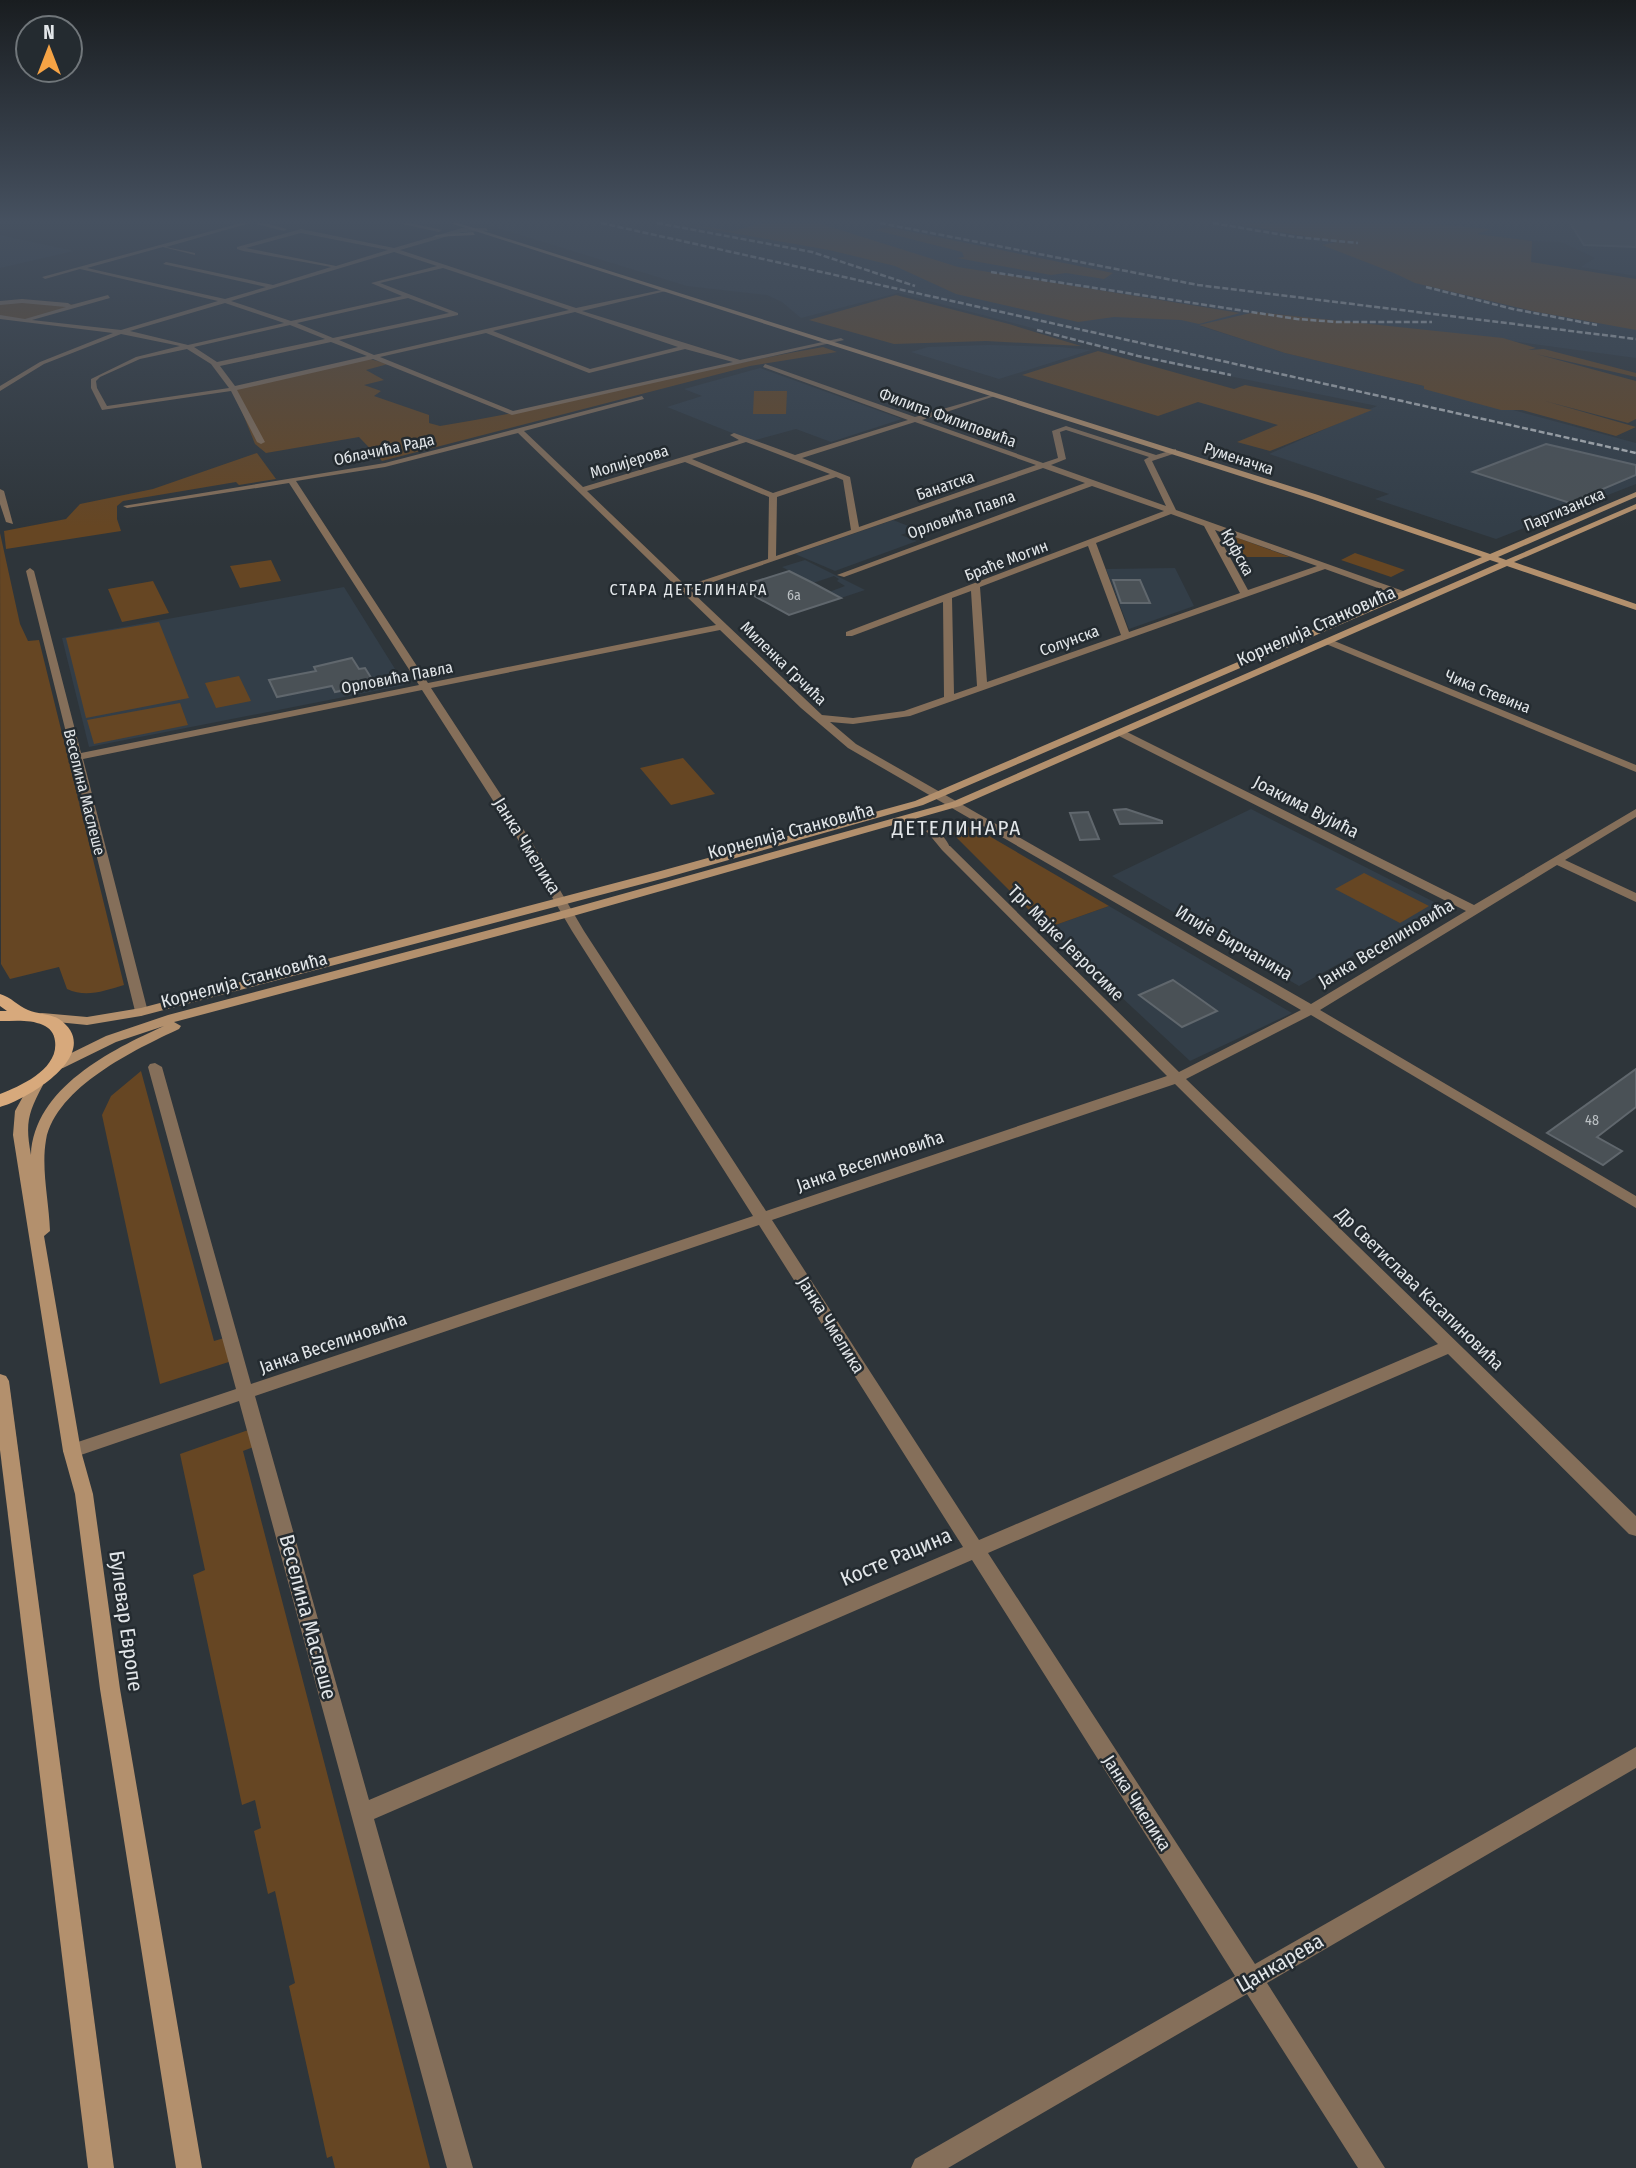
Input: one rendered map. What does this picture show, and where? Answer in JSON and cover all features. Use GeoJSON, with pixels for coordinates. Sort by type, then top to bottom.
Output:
{"type":"FeatureCollection","features":[{"type":"Feature","properties":{"kind":"main road","name":"Руменачка"},"geometry":{"type":"LineString","coordinates":[[769,324],[1173,451],[1490,555],[1636,607]]}},
{"type":"Feature","properties":{"kind":"main road","name":"Руменачка"},"geometry":{"type":"LineString","coordinates":[[789,324],[1502,550],[1636,597]]}},
{"type":"Feature","properties":{"kind":"main road","name":"Партизанска"},"geometry":{"type":"LineString","coordinates":[[1490,555],[1636,494]]}},
{"type":"Feature","properties":{"kind":"main road","name":"Партизанска"},"geometry":{"type":"LineString","coordinates":[[1509,562],[1636,506]]}},
{"type":"Feature","properties":{"kind":"main road","name":"Корнелија Станковића"},"geometry":{"type":"LineString","coordinates":[[58,1065],[111,1039],[219,1005],[905,808],[1490,555]]}},
{"type":"Feature","properties":{"kind":"main road","name":"Корнелија Станковића"},"geometry":{"type":"LineString","coordinates":[[27,1015],[87,1021],[141,1012],[565,907],[956,804],[1509,562]]}},
{"type":"Feature","properties":{"kind":"main road"},"geometry":{"type":"LineString","coordinates":[[0,999],[27,1015],[51,1022],[63,1033],[66,1048],[58,1065],[36,1085],[0,1101]]}},
{"type":"Feature","properties":{"kind":"main road"},"geometry":{"type":"LineString","coordinates":[[42,1275],[39,1160],[40,1139],[47,1119],[87,1071],[115,1054],[219,1005]]}},
{"type":"Feature","properties":{"kind":"main road"},"geometry":{"type":"LineString","coordinates":[[0,1016],[27,1015]]}},
{"type":"Feature","properties":{"kind":"main road","name":"Булевар Европе"},"geometry":{"type":"LineString","coordinates":[[36,1085],[22,1111],[20,1135],[72,1451],[84,1494],[110,1689],[189,2168]]}},
{"type":"Feature","properties":{"kind":"main road"},"geometry":{"type":"LineString","coordinates":[[0,1381],[3,1428],[101,2168]]}},
{"type":"Feature","properties":{"kind":"street"},"geometry":{"type":"LineString","coordinates":[[46,324],[118,333],[187,346],[206,356],[233,389],[261,442]]}},
{"type":"Feature","properties":{"kind":"street"},"geometry":{"type":"LineString","coordinates":[[0,389],[49,359],[148,324]]}},
{"type":"Feature","properties":{"kind":"street"},"geometry":{"type":"LineString","coordinates":[[279,324],[125,363],[98,376],[93,380],[93,385],[105,408],[233,389],[522,324]]}},
{"type":"Feature","properties":{"kind":"street"},"geometry":{"type":"LineString","coordinates":[[294,324],[509,412],[530,411],[841,340]]}},
{"type":"Feature","properties":{"kind":"street"},"geometry":{"type":"LineString","coordinates":[[215,365],[405,324]]}},
{"type":"Feature","properties":{"kind":"street"},"geometry":{"type":"LineString","coordinates":[[621,324],[685,347],[739,362]]}},
{"type":"Feature","properties":{"kind":"street"},"geometry":{"type":"LineString","coordinates":[[489,332],[589,371],[685,347]]}},
{"type":"Feature","properties":{"kind":"street","name":"Филипа Филиповића"},"geometry":{"type":"LineString","coordinates":[[765,366],[1403,594]]}},
{"type":"Feature","properties":{"kind":"street"},"geometry":{"type":"LineString","coordinates":[[795,458],[993,395]]}},
{"type":"Feature","properties":{"kind":"street","name":"Облачића Рада"},"geometry":{"type":"LineString","coordinates":[[128,506],[384,465],[642,398]]}},
{"type":"Feature","properties":{"kind":"street"},"geometry":{"type":"LineString","coordinates":[[1044,466],[1062,459],[1056,431],[1066,428],[1156,457]]}},
{"type":"Feature","properties":{"kind":"street","name":"Миленка Грчића"},"geometry":{"type":"LineString","coordinates":[[520,431],[819,718],[852,746],[956,804]]}},
{"type":"Feature","properties":{"kind":"street"},"geometry":{"type":"LineString","coordinates":[[734,435],[847,479],[855,531]]}},
{"type":"Feature","properties":{"kind":"street","name":"Молијерова"},"geometry":{"type":"LineString","coordinates":[[582,490],[746,440]]}},
{"type":"Feature","properties":{"kind":"street"},"geometry":{"type":"LineString","coordinates":[[1172,512],[1147,460],[1173,451]]}},
{"type":"Feature","properties":{"kind":"street"},"geometry":{"type":"LineString","coordinates":[[685,459],[774,496],[837,474]]}},
{"type":"Feature","properties":{"kind":"street","name":"Банатска"},"geometry":{"type":"LineString","coordinates":[[686,589],[1044,466]]}},
{"type":"Feature","properties":{"kind":"street","name":"Јанка Чмелика"},"geometry":{"type":"LineString","coordinates":[[292,481],[426,687],[973,1549],[1372,2168]]}},
{"type":"Feature","properties":{"kind":"street","name":"Орловића Павла"},"geometry":{"type":"LineString","coordinates":[[841,575],[1092,483]]}},
{"type":"Feature","properties":{"kind":"street"},"geometry":{"type":"LineString","coordinates":[[0,491],[10,522]]}},
{"type":"Feature","properties":{"kind":"street"},"geometry":{"type":"LineString","coordinates":[[772,560],[774,496]]}},
{"type":"Feature","properties":{"kind":"street","name":"Браће Могин"},"geometry":{"type":"LineString","coordinates":[[849,634],[1172,512]]}},
{"type":"Feature","properties":{"kind":"street","name":"Крфска"},"geometry":{"type":"LineString","coordinates":[[1207,523],[1245,594]]}},
{"type":"Feature","properties":{"kind":"street"},"geometry":{"type":"LineString","coordinates":[[1091,542],[1126,636]]}},
{"type":"Feature","properties":{"kind":"street","name":"Солунска"},"geometry":{"type":"LineString","coordinates":[[819,718],[853,721],[906,714],[1325,566]]}},
{"type":"Feature","properties":{"kind":"street","name":"Веселина Маслеше"},"geometry":{"type":"LineString","coordinates":[[30,571],[141,1012]]}},
{"type":"Feature","properties":{"kind":"street"},"geometry":{"type":"LineString","coordinates":[[975,586],[982,687]]}},
{"type":"Feature","properties":{"kind":"street"},"geometry":{"type":"LineString","coordinates":[[947,597],[948,699]]}},
{"type":"Feature","properties":{"kind":"street","name":"Орловића Павла"},"geometry":{"type":"LineString","coordinates":[[76,757],[723,626]]}},
{"type":"Feature","properties":{"kind":"street","name":"Чика Стевина"},"geometry":{"type":"LineString","coordinates":[[1329,642],[1636,769]]}},
{"type":"Feature","properties":{"kind":"street","name":"Јоакима Вујића"},"geometry":{"type":"LineString","coordinates":[[1121,733],[1476,911]]}},
{"type":"Feature","properties":{"kind":"street","name":"Илије Бирчанина"},"geometry":{"type":"LineString","coordinates":[[956,804],[1636,1203]]}},
{"type":"Feature","properties":{"kind":"street","name":"Јанка Веселиновића"},"geometry":{"type":"LineString","coordinates":[[72,1451],[1177,1078],[1311,1010],[1636,813]]}},
{"type":"Feature","properties":{"kind":"street","name":"Трг Мајке Јевросиме"},"geometry":{"type":"LineString","coordinates":[[932,831],[1177,1078]]}},
{"type":"Feature","properties":{"kind":"street"},"geometry":{"type":"LineString","coordinates":[[1558,861],[1636,898]]}},
{"type":"Feature","properties":{"kind":"street","name":"Веселина Маслеше"},"geometry":{"type":"LineString","coordinates":[[156,1067],[460,2168]]}},
{"type":"Feature","properties":{"kind":"street","name":"Др Светислава Касапиновића"},"geometry":{"type":"LineString","coordinates":[[1177,1078],[1636,1528]]}},
{"type":"Feature","properties":{"kind":"street","name":"Косте Рацина"},"geometry":{"type":"LineString","coordinates":[[362,1814],[1450,1346]]}},
{"type":"Feature","properties":{"kind":"street","name":"Цанкарева"},"geometry":{"type":"LineString","coordinates":[[924,2168],[1636,1757]]}},
{"type":"Feature","properties":{"kind":"shaded area"},"geometry":{"type":"Polygon","coordinates":[[[824,324],[1010,324],[1081,346],[986,341],[894,344],[824,324]]]}},
{"type":"Feature","properties":{"kind":"shaded area"},"geometry":{"type":"Polygon","coordinates":[[[1017,324],[1207,324],[1200,326],[1285,353],[1424,386],[1636,443],[1636,484],[1496,539],[1375,499],[1389,494],[1269,454],[1377,406],[1170,364],[1017,324]]]}},
{"type":"Feature","properties":{"kind":"shaded area"},"geometry":{"type":"Polygon","coordinates":[[[1366,324],[1636,324],[1636,358],[1366,324]]]}},
{"type":"Feature","properties":{"kind":"shaded area"},"geometry":{"type":"Polygon","coordinates":[[[1371,324],[1503,338],[1536,348],[1528,350],[1544,349],[1636,373],[1636,377],[1536,354],[1636,381],[1636,419],[1628,423],[1545,401],[1636,427],[1616,436],[1522,410],[1501,410],[1424,389],[1424,386],[1285,353],[1199,325],[1371,324]]]}},
{"type":"Feature","properties":{"kind":"shaded area"},"geometry":{"type":"Polygon","coordinates":[[[1604,324],[1636,324],[1636,330],[1604,324]]]}},
{"type":"Feature","properties":{"kind":"shaded area"},"geometry":{"type":"Polygon","coordinates":[[[988,345],[1091,350],[999,379],[911,352],[928,347],[988,345]]]}},
{"type":"Feature","properties":{"kind":"shaded area"},"geometry":{"type":"Polygon","coordinates":[[[823,347],[837,352],[750,366],[382,461],[359,437],[266,453],[255,444],[233,389],[370,359],[388,364],[366,370],[384,380],[364,385],[381,391],[374,396],[429,415],[429,423],[440,426],[823,347]]]}},
{"type":"Feature","properties":{"kind":"shaded area"},"geometry":{"type":"Polygon","coordinates":[[[1098,351],[1234,389],[1245,385],[1372,410],[1270,451],[1237,442],[1278,425],[1198,402],[1158,416],[1022,375],[1098,351]]]}},
{"type":"Feature","properties":{"kind":"shaded area"},"geometry":{"type":"Polygon","coordinates":[[[760,368],[902,419],[831,442],[796,429],[752,441],[667,407],[702,396],[684,389],[760,368]]]}},
{"type":"Feature","properties":{"kind":"shaded area"},"geometry":{"type":"Polygon","coordinates":[[[754,391],[787,391],[786,414],[753,414],[754,391]]]}},
{"type":"Feature","properties":{"kind":"shaded area"},"geometry":{"type":"Polygon","coordinates":[[[257,453],[276,479],[239,485],[236,482],[123,501],[117,506],[121,531],[6,549],[4,531],[66,519],[80,504],[153,489],[257,453]]]}},
{"type":"Feature","properties":{"kind":"shaded area"},"geometry":{"type":"Polygon","coordinates":[[[893,520],[916,529],[901,535],[917,541],[835,571],[795,554],[893,520]]]}},
{"type":"Feature","properties":{"kind":"shaded area"},"geometry":{"type":"Polygon","coordinates":[[[1219,531],[1290,557],[1236,557],[1219,531]]]}},
{"type":"Feature","properties":{"kind":"shaded area"},"geometry":{"type":"Polygon","coordinates":[[[0,533],[20,624],[28,641],[39,640],[124,985],[102,991],[81,993],[67,989],[59,967],[10,979],[1,964],[0,533]]]}},
{"type":"Feature","properties":{"kind":"shaded area"},"geometry":{"type":"Polygon","coordinates":[[[1355,553],[1405,570],[1391,577],[1341,560],[1355,553]]]}},
{"type":"Feature","properties":{"kind":"shaded area"},"geometry":{"type":"Polygon","coordinates":[[[271,560],[281,581],[240,588],[230,566],[271,560]]]}},
{"type":"Feature","properties":{"kind":"shaded area"},"geometry":{"type":"Polygon","coordinates":[[[805,560],[865,590],[841,598],[829,592],[845,586],[834,576],[813,583],[782,567],[805,560]]]}},
{"type":"Feature","properties":{"kind":"shaded area"},"geometry":{"type":"Polygon","coordinates":[[[1175,568],[1194,606],[1129,629],[1106,569],[1175,568]]]}},
{"type":"Feature","properties":{"kind":"shaded area"},"geometry":{"type":"Polygon","coordinates":[[[153,581],[169,613],[122,622],[108,589],[153,581]]]}},
{"type":"Feature","properties":{"kind":"shaded area"},"geometry":{"type":"Polygon","coordinates":[[[344,587],[405,685],[89,747],[62,638],[344,587]]]}},
{"type":"Feature","properties":{"kind":"shaded area"},"geometry":{"type":"Polygon","coordinates":[[[159,622],[189,698],[86,718],[66,638],[159,622]]]}},
{"type":"Feature","properties":{"kind":"shaded area"},"geometry":{"type":"Polygon","coordinates":[[[239,676],[251,701],[216,708],[205,683],[239,676]]]}},
{"type":"Feature","properties":{"kind":"shaded area"},"geometry":{"type":"Polygon","coordinates":[[[180,703],[188,725],[94,744],[87,720],[180,703]]]}},
{"type":"Feature","properties":{"kind":"shaded area"},"geometry":{"type":"Polygon","coordinates":[[[683,758],[715,794],[671,805],[640,768],[683,758]]]}},
{"type":"Feature","properties":{"kind":"shaded area"},"geometry":{"type":"Polygon","coordinates":[[[1251,809],[1442,906],[1299,986],[1112,876],[1251,809]]]}},
{"type":"Feature","properties":{"kind":"shaded area"},"geometry":{"type":"Polygon","coordinates":[[[972,826],[1109,906],[1047,928],[952,833],[972,826]]]}},
{"type":"Feature","properties":{"kind":"shaded area"},"geometry":{"type":"Polygon","coordinates":[[[1364,873],[1429,906],[1400,923],[1335,889],[1364,873]]]}},
{"type":"Feature","properties":{"kind":"shaded area"},"geometry":{"type":"Polygon","coordinates":[[[1109,906],[1292,1013],[1190,1061],[1047,928],[1109,906]]]}},
{"type":"Feature","properties":{"kind":"shaded area"},"geometry":{"type":"Polygon","coordinates":[[[141,1071],[214,1341],[231,1336],[238,1359],[160,1384],[102,1115],[111,1096],[141,1071]]]}},
{"type":"Feature","properties":{"kind":"shaded area"},"geometry":{"type":"Polygon","coordinates":[[[254,1428],[261,1444],[243,1451],[430,2168],[335,2168],[332,2156],[327,2158],[289,1986],[295,1983],[275,1891],[268,1894],[254,1831],[261,1828],[255,1800],[242,1805],[193,1575],[205,1570],[180,1454],[254,1428]]]}},
{"type":"Feature","properties":{"kind":"building"},"geometry":{"type":"Polygon","coordinates":[[[1546,444],[1636,465],[1636,475],[1570,503],[1473,472],[1546,444]]]}},
{"type":"Feature","properties":{"kind":"building"},"geometry":{"type":"Polygon","coordinates":[[[789,571],[841,598],[789,615],[738,587],[789,571]]]}},
{"type":"Feature","properties":{"kind":"building"},"geometry":{"type":"Polygon","coordinates":[[[1113,580],[1140,580],[1150,603],[1121,603],[1113,580]]]}},
{"type":"Feature","properties":{"kind":"building"},"geometry":{"type":"Polygon","coordinates":[[[352,658],[359,669],[365,668],[375,684],[335,692],[332,686],[277,697],[269,680],[316,671],[314,667],[352,658]]]}},
{"type":"Feature","properties":{"kind":"building"},"geometry":{"type":"Polygon","coordinates":[[[1126,809],[1162,823],[1120,824],[1114,810],[1126,809]]]}},
{"type":"Feature","properties":{"kind":"building"},"geometry":{"type":"Polygon","coordinates":[[[1088,812],[1099,839],[1080,840],[1070,813],[1088,812]]]}},
{"type":"Feature","properties":{"kind":"building"},"geometry":{"type":"Polygon","coordinates":[[[1173,980],[1217,1011],[1182,1027],[1139,995],[1173,980]]]}},
{"type":"Feature","properties":{"kind":"building"},"geometry":{"type":"Polygon","coordinates":[[[1636,1069],[1636,1107],[1597,1137],[1622,1151],[1603,1165],[1547,1133],[1636,1069]]]}},
{"type":"Feature","properties":{"kind":"railway"},"geometry":{"type":"LineString","coordinates":[[1056,324],[1636,453]]}},
{"type":"Feature","properties":{"kind":"railway"},"geometry":{"type":"LineString","coordinates":[[1516,324],[1636,339]]}},
{"type":"Feature","properties":{"kind":"railway"},"geometry":{"type":"LineString","coordinates":[[1593,324],[1597,325]]}},
{"type":"Feature","properties":{"kind":"railway"},"geometry":{"type":"LineString","coordinates":[[1037,330],[1138,356],[1231,375]]}},
{"type":"Feature","properties":{"kind":"district","name":"СТАРА ДЕТЕЛИНАРА"},"geometry":{"type":"Point","coordinates":[689,589]}},
{"type":"Feature","properties":{"kind":"district","name":"ДЕТЕЛИНАРА"},"geometry":{"type":"Point","coordinates":[957,828]}}]}
